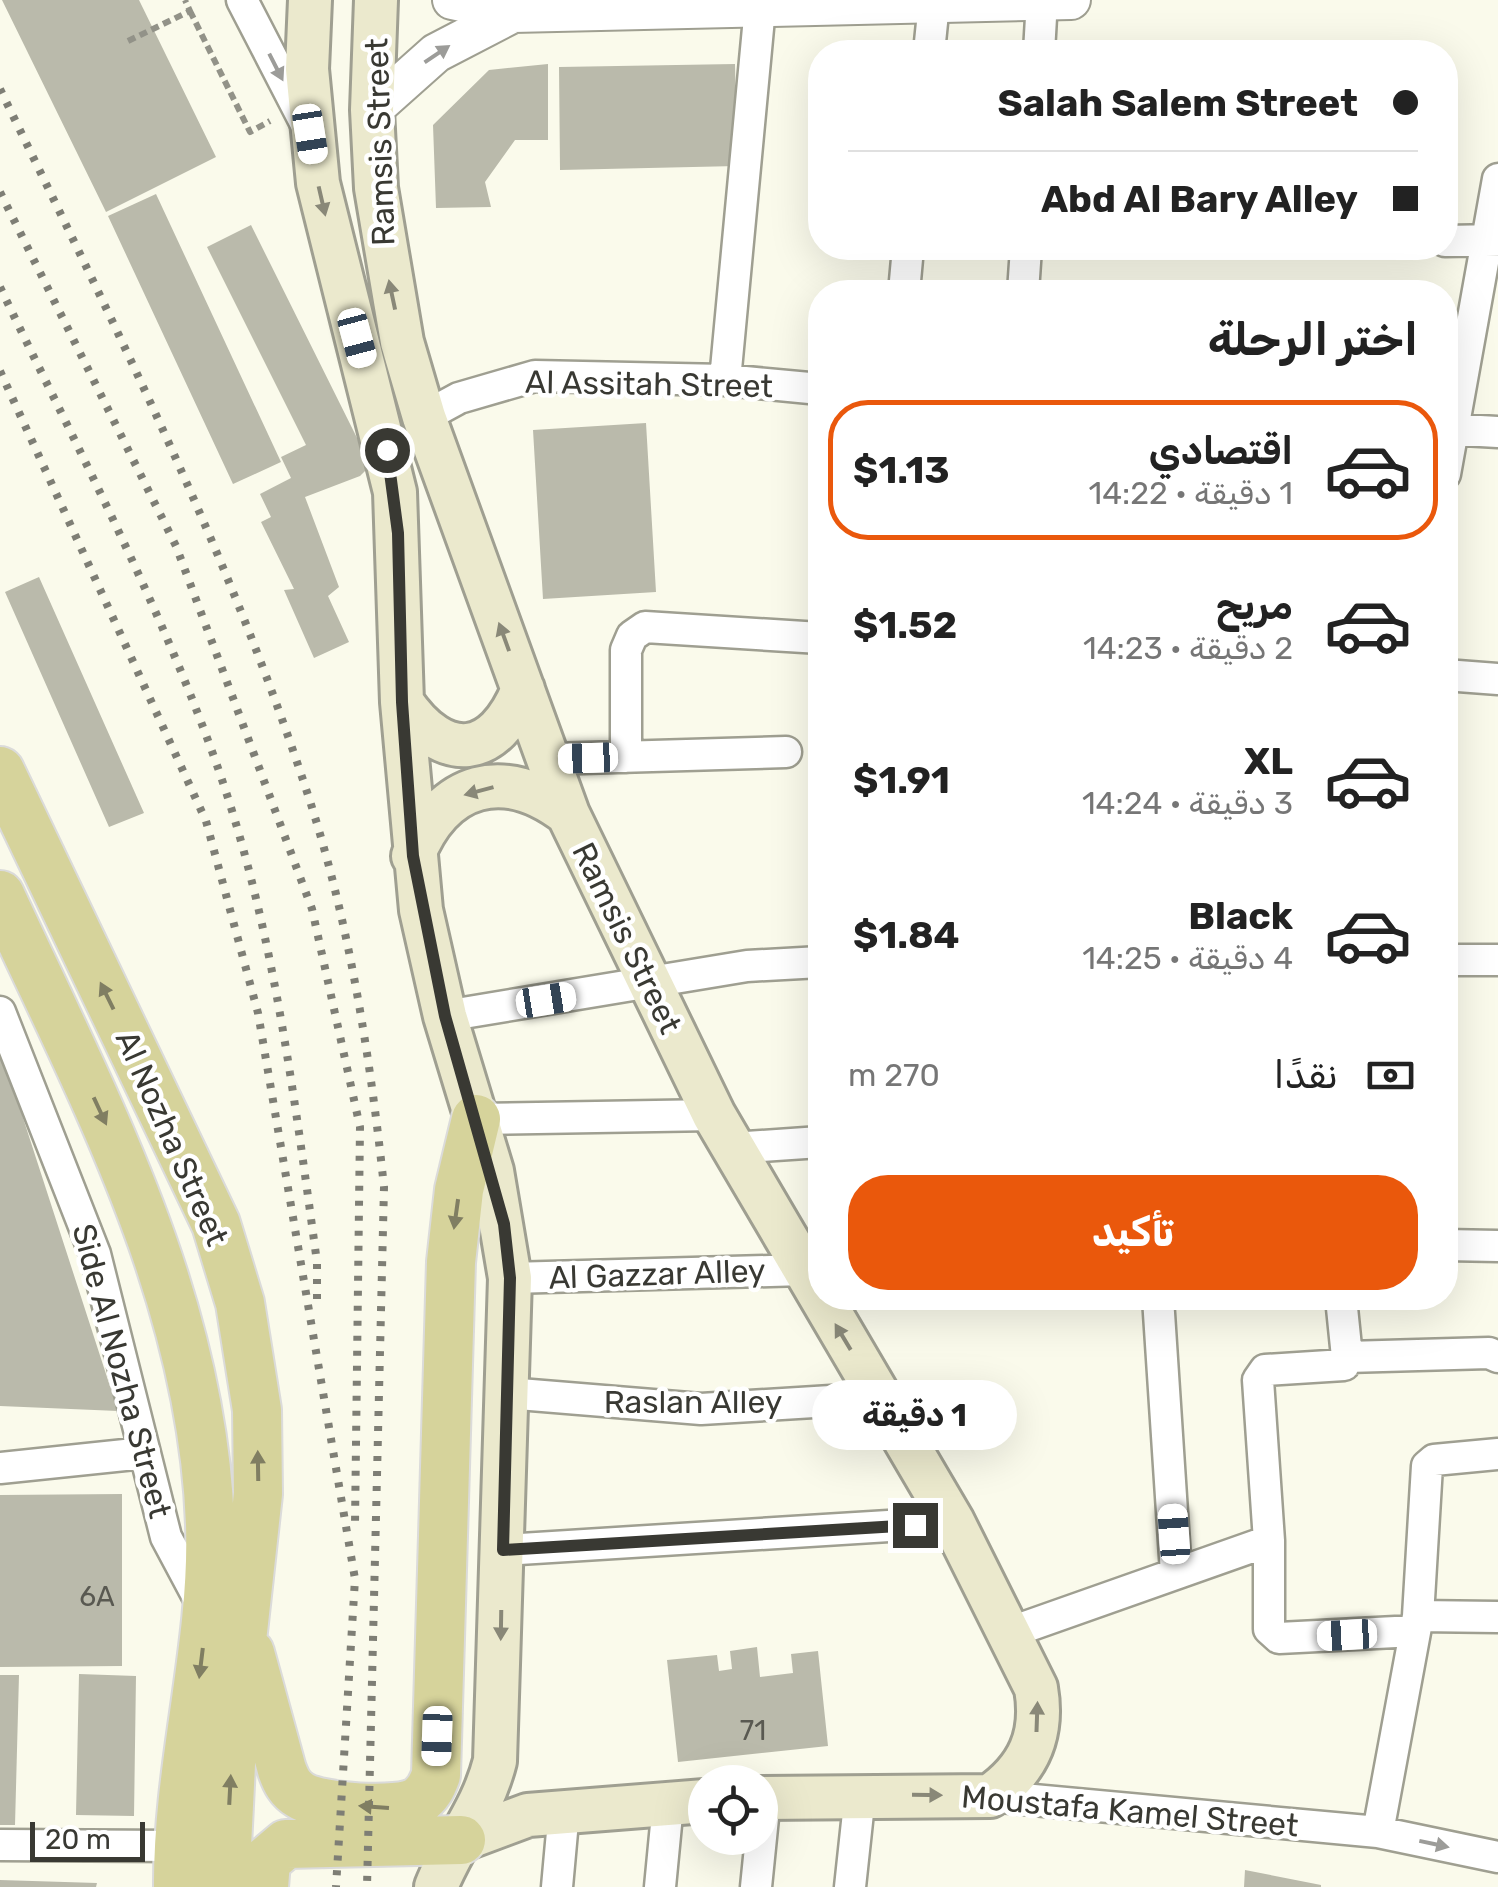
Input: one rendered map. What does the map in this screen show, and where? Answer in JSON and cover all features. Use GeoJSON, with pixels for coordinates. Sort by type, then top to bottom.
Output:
{"type":"FeatureCollection","features":[{"type":"Feature","properties":{"kind":"main road"},"geometry":{"type":"LineString","coordinates":[[310,0],[304,121],[395,492],[402,702],[413,856],[445,1016],[504,1224],[510,1278],[495,1760],[476,1816],[436,1887]]}},
{"type":"Feature","properties":{"kind":"main road","name":"Ramsis Street"},"geometry":{"type":"LineString","coordinates":[[376,0],[372,110],[386,266],[424,417],[568,814],[647,983],[723,1131],[808,1277]]}},
{"type":"Feature","properties":{"kind":"main road"},"geometry":{"type":"LineString","coordinates":[[402,702],[418,726],[440,742],[467,746],[493,738],[511,718],[522,689]]}},
{"type":"Feature","properties":{"kind":"main road","name":"Al Nozha Street"},"geometry":{"type":"LineString","coordinates":[[0,770],[216,1224],[240,1303],[257,1410],[258,1494],[224,1619],[178,1866]]}},
{"type":"Feature","properties":{"kind":"main road"},"geometry":{"type":"LineString","coordinates":[[413,856],[426,826],[448,802],[478,788],[510,785],[542,794],[568,814]]}},
{"type":"Feature","properties":{"kind":"main road","name":"Al Nozha Street"},"geometry":{"type":"LineString","coordinates":[[0,895],[128,1172],[156,1246],[183,1336],[201,1430],[224,1619],[226,1887]]}},
{"type":"Feature","properties":{"kind":"main road"},"geometry":{"type":"LineString","coordinates":[[224,1619],[289,1786],[302,1798],[401,1809],[430,1791],[436,1775],[451,1262],[459,1190],[476,1118]]}},
{"type":"Feature","properties":{"kind":"main road"},"geometry":{"type":"LineString","coordinates":[[156,1246],[216,1224]]}},
{"type":"Feature","properties":{"kind":"main road","name":"Ramsis Street"},"geometry":{"type":"LineString","coordinates":[[827,1310],[953,1522],[1036,1688],[1038,1730],[1022,1768],[990,1796]]}},
{"type":"Feature","properties":{"kind":"main road","name":"Moustafa Kamel Street"},"geometry":{"type":"LineString","coordinates":[[778,1797],[990,1796]]}},
{"type":"Feature","properties":{"kind":"main road"},"geometry":{"type":"LineString","coordinates":[[264,1887],[266,1860],[286,1844],[461,1840],[528,1815],[686,1802]]}},
{"type":"Feature","properties":{"kind":"street"},"geometry":{"type":"LineString","coordinates":[[242,0],[304,121]]}},
{"type":"Feature","properties":{"kind":"street"},"geometry":{"type":"LineString","coordinates":[[452,0],[513,13],[1071,0]]}},
{"type":"Feature","properties":{"kind":"street"},"geometry":{"type":"LineString","coordinates":[[1040,40],[1042,0]]}},
{"type":"Feature","properties":{"kind":"street"},"geometry":{"type":"LineString","coordinates":[[930,40],[934,3]]}},
{"type":"Feature","properties":{"kind":"street"},"geometry":{"type":"LineString","coordinates":[[724,380],[760,8]]}},
{"type":"Feature","properties":{"kind":"street"},"geometry":{"type":"LineString","coordinates":[[372,110],[436,53],[513,13]]}},
{"type":"Feature","properties":{"kind":"street"},"geometry":{"type":"LineString","coordinates":[[1458,388],[1491,240],[1498,180]]}},
{"type":"Feature","properties":{"kind":"street"},"geometry":{"type":"LineString","coordinates":[[1458,241],[1491,240]]}},
{"type":"Feature","properties":{"kind":"street","name":"Al Assitah Street"},"geometry":{"type":"LineString","coordinates":[[424,417],[459,398],[535,376],[724,380],[808,388]]}},
{"type":"Feature","properties":{"kind":"street"},"geometry":{"type":"LineString","coordinates":[[1458,430],[1498,432]]}},
{"type":"Feature","properties":{"kind":"street"},"geometry":{"type":"LineString","coordinates":[[626,756],[626,650],[632,636],[645,627],[808,637]]}},
{"type":"Feature","properties":{"kind":"street"},"geometry":{"type":"LineString","coordinates":[[1458,676],[1498,679]]}},
{"type":"Feature","properties":{"kind":"street"},"geometry":{"type":"LineString","coordinates":[[549,759],[786,752]]}},
{"type":"Feature","properties":{"kind":"street"},"geometry":{"type":"LineString","coordinates":[[1458,960],[1498,960]]}},
{"type":"Feature","properties":{"kind":"street"},"geometry":{"type":"LineString","coordinates":[[445,1016],[747,966],[808,963]]}},
{"type":"Feature","properties":{"kind":"street","name":"Side Al Nozha Street"},"geometry":{"type":"LineString","coordinates":[[0,1012],[96,1254],[132,1386],[144,1453],[166,1537],[224,1619]]}},
{"type":"Feature","properties":{"kind":"street"},"geometry":{"type":"LineString","coordinates":[[476,1118],[723,1131],[808,1141]]}},
{"type":"Feature","properties":{"kind":"street"},"geometry":{"type":"LineString","coordinates":[[1458,1245],[1498,1246]]}},
{"type":"Feature","properties":{"kind":"street","name":"Al Gazzar Alley"},"geometry":{"type":"LineString","coordinates":[[510,1278],[804,1270]]}},
{"type":"Feature","properties":{"kind":"street"},"geometry":{"type":"LineString","coordinates":[[1159,1310],[1176,1573]]}},
{"type":"Feature","properties":{"kind":"street"},"geometry":{"type":"LineString","coordinates":[[1342,1310],[1347,1357],[1340,1366],[1272,1368],[1260,1374],[1269,1540],[1269,1629],[1280,1638],[1498,1616]]}},
{"type":"Feature","properties":{"kind":"street"},"geometry":{"type":"LineString","coordinates":[[1347,1357],[1489,1353],[1498,1357]]}},
{"type":"Feature","properties":{"kind":"street","name":"Raslan Alley"},"geometry":{"type":"LineString","coordinates":[[507,1393],[701,1409],[879,1398]]}},
{"type":"Feature","properties":{"kind":"street"},"geometry":{"type":"LineString","coordinates":[[0,1468],[144,1453]]}},
{"type":"Feature","properties":{"kind":"street"},"geometry":{"type":"LineString","coordinates":[[1378,1832],[1417,1623],[1427,1466],[1434,1460],[1498,1454]]}},
{"type":"Feature","properties":{"kind":"street"},"geometry":{"type":"LineString","coordinates":[[503,1550],[953,1522]]}},
{"type":"Feature","properties":{"kind":"street"},"geometry":{"type":"LineString","coordinates":[[1010,1632],[1269,1540]]}},
{"type":"Feature","properties":{"kind":"street"},"geometry":{"type":"LineString","coordinates":[[850,1887],[860,1794]]}},
{"type":"Feature","properties":{"kind":"street","name":"Moustafa Kamel Street"},"geometry":{"type":"LineString","coordinates":[[990,1796],[1378,1832],[1498,1857]]}},
{"type":"Feature","properties":{"kind":"street"},"geometry":{"type":"LineString","coordinates":[[660,1887],[686,1802]]}},
{"type":"Feature","properties":{"kind":"street"},"geometry":{"type":"LineString","coordinates":[[556,1887],[564,1810]]}},
{"type":"Feature","properties":{"kind":"street"},"geometry":{"type":"LineString","coordinates":[[0,1845],[178,1866]]}},
{"type":"Feature","properties":{"kind":"street"},"geometry":{"type":"LineString","coordinates":[[756,1887],[759,1855]]}},
{"type":"Feature","properties":{"kind":"path"},"geometry":{"type":"LineString","coordinates":[[185,0],[250,132],[304,121]]}},
{"type":"Feature","properties":{"kind":"path"},"geometry":{"type":"LineString","coordinates":[[128,41],[190,10]]}},
{"type":"Feature","properties":{"kind":"building"},"geometry":{"type":"Polygon","coordinates":[[[2,0],[139,0],[216,157],[106,212],[2,0]]]}},
{"type":"Feature","properties":{"kind":"building"},"geometry":{"type":"Polygon","coordinates":[[[548,64],[548,140],[515,140],[485,182],[491,207],[436,208],[433,125],[489,70],[548,64]]]}},
{"type":"Feature","properties":{"kind":"building"},"geometry":{"type":"Polygon","coordinates":[[[735,64],[737,166],[560,170],[559,67],[735,64]]]}},
{"type":"Feature","properties":{"kind":"building"},"geometry":{"type":"Polygon","coordinates":[[[156,194],[281,462],[233,484],[108,216],[156,194]]]}},
{"type":"Feature","properties":{"kind":"building"},"geometry":{"type":"Polygon","coordinates":[[[251,225],[367,458],[367,469],[360,476],[305,497],[339,587],[328,596],[349,642],[314,658],[284,590],[294,589],[261,522],[271,517],[260,494],[291,478],[281,457],[306,445],[207,247],[251,225]]]}},
{"type":"Feature","properties":{"kind":"building"},"geometry":{"type":"Polygon","coordinates":[[[646,423],[656,592],[543,599],[533,430],[646,423]]]}},
{"type":"Feature","properties":{"kind":"building"},"geometry":{"type":"Polygon","coordinates":[[[39,577],[144,813],[109,827],[5,592],[39,577]]]}},
{"type":"Feature","properties":{"kind":"building"},"geometry":{"type":"Polygon","coordinates":[[[1,1050],[118,1411],[0,1406],[1,1050]]]}},
{"type":"Feature","properties":{"kind":"building"},"geometry":{"type":"Polygon","coordinates":[[[122,1494],[122,1666],[0,1667],[0,1495],[122,1494]]]}},
{"type":"Feature","properties":{"kind":"building"},"geometry":{"type":"Polygon","coordinates":[[[757,1647],[760,1677],[793,1673],[791,1654],[818,1651],[828,1746],[678,1762],[667,1660],[717,1655],[719,1671],[732,1669],[730,1651],[757,1647]]]}},
{"type":"Feature","properties":{"kind":"building"},"geometry":{"type":"Polygon","coordinates":[[[79,1674],[136,1676],[134,1816],[76,1815],[79,1674]]]}},
{"type":"Feature","properties":{"kind":"building"},"geometry":{"type":"Polygon","coordinates":[[[0,1675],[19,1675],[15,1825],[0,1825],[0,1675]]]}},
{"type":"Feature","properties":{"kind":"building"},"geometry":{"type":"Polygon","coordinates":[[[1245,1870],[1321,1885],[1321,1887],[1244,1887],[1245,1870]]]}},
{"type":"Feature","properties":{"kind":"building"},"geometry":{"type":"Polygon","coordinates":[[[0,1880],[97,1883],[96,1887],[0,1887],[0,1880]]]}},
{"type":"Feature","properties":{"kind":"railway"},"geometry":{"type":"LineString","coordinates":[[0,89],[166,437],[242,614],[308,795],[346,940],[365,1038],[384,1187],[367,1887]]}},
{"type":"Feature","properties":{"kind":"railway"},"geometry":{"type":"LineString","coordinates":[[0,192],[176,546],[312,909],[360,1127],[355,1524]]}},
{"type":"Feature","properties":{"kind":"railway"},"geometry":{"type":"LineString","coordinates":[[0,287],[171,648],[238,831],[280,1014],[317,1262],[317,1304]]}},
{"type":"Feature","properties":{"kind":"railway"},"geometry":{"type":"LineString","coordinates":[[0,371],[206,821],[258,1013],[355,1579],[336,1887]]}},
{"type":"Feature","properties":{"kind":"route"},"geometry":{"type":"LineString","coordinates":[[387,450],[395,492],[402,702],[413,856],[421,910],[445,1016],[492,1171],[504,1224],[510,1278],[503,1550],[915,1525]]}}]}
